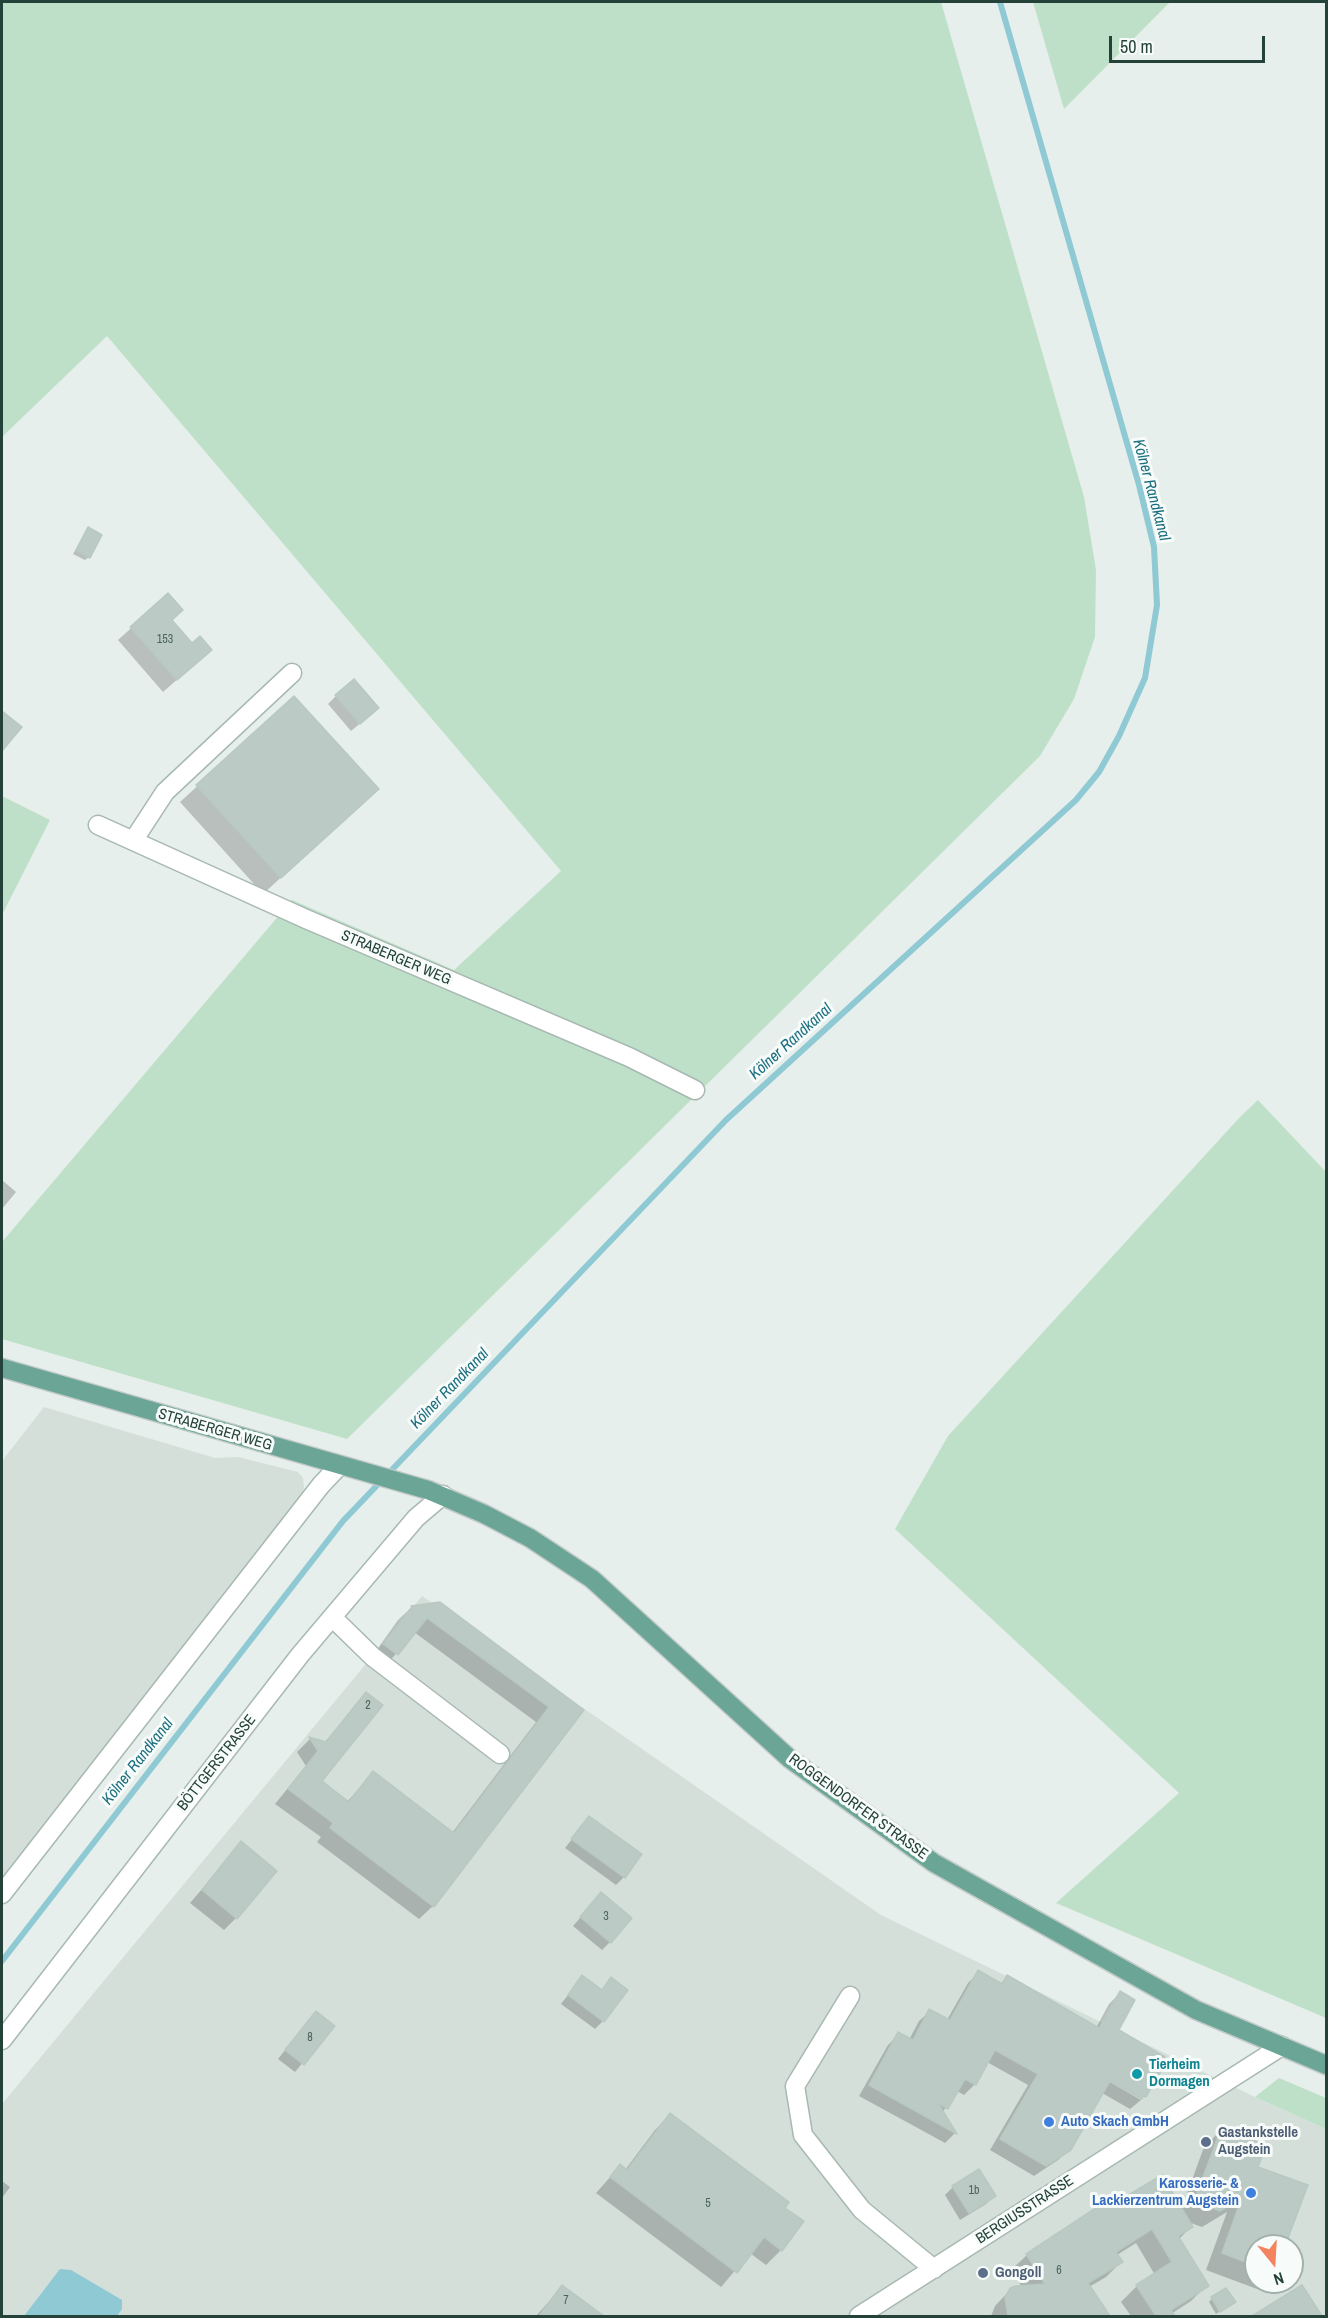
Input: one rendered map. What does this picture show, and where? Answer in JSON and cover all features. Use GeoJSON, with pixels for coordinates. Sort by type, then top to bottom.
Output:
{"type":"FeatureCollection","features":[{"type":"Feature","properties":{"kind":"main road","name":"STRABERGER WEG"},"geometry":{"type":"LineString","coordinates":[[2,1368],[436,1493]]}},
{"type":"Feature","properties":{"kind":"main road","name":"ROGGENDORFER STRASSE"},"geometry":{"type":"LineString","coordinates":[[436,1493],[530,1538],[592,1579],[790,1759],[934,1863],[1196,2010],[1326,2065]]}},
{"type":"Feature","properties":{"kind":"street"},"geometry":{"type":"LineString","coordinates":[[133,841],[165,792],[292,673]]}},
{"type":"Feature","properties":{"kind":"street","name":"STRABERGER WEG"},"geometry":{"type":"LineString","coordinates":[[98,825],[306,919],[629,1057],[695,1090]]}},
{"type":"Feature","properties":{"kind":"street"},"geometry":{"type":"LineString","coordinates":[[2,1894],[314,1494],[345,1467]]}},
{"type":"Feature","properties":{"kind":"street","name":"BÖTTGERSTRASSE"},"geometry":{"type":"LineString","coordinates":[[2,2040],[332,1617],[436,1493]]}},
{"type":"Feature","properties":{"kind":"street"},"geometry":{"type":"LineString","coordinates":[[332,1617],[374,1657],[500,1754]]}},
{"type":"Feature","properties":{"kind":"street"},"geometry":{"type":"LineString","coordinates":[[850,1996],[795,2086],[803,2135],[862,2210],[934,2269]]}},
{"type":"Feature","properties":{"kind":"street","name":"BERGIUSSTRASSE"},"geometry":{"type":"LineString","coordinates":[[859,2316],[1282,2046]]}},
{"type":"Feature","properties":{"kind":"shaded area"},"geometry":{"type":"Polygon","coordinates":[[[44,1407],[215,1458],[238,1457],[298,1472],[303,1478],[304,1488],[302,1497],[2,1883],[2,1461],[44,1407]]]}},
{"type":"Feature","properties":{"kind":"shaded area"},"geometry":{"type":"Polygon","coordinates":[[[422,1596],[881,1915],[1255,2097],[1326,2129],[1326,2316],[2,2316],[2,2104],[422,1596]]]}},
{"type":"Feature","properties":{"kind":"green space"},"geometry":{"type":"Polygon","coordinates":[[[2,2],[941,2],[1084,497],[1096,570],[1095,637],[1074,699],[1040,756],[347,1439],[2,1339],[2,1242],[292,900],[454,970],[561,871],[107,336],[2,437],[2,2]]]}},
{"type":"Feature","properties":{"kind":"green space"},"geometry":{"type":"Polygon","coordinates":[[[1033,2],[1170,2],[1064,109],[1033,2]]]}},
{"type":"Feature","properties":{"kind":"green space"},"geometry":{"type":"Polygon","coordinates":[[[2,796],[50,820],[2,915],[2,796]]]}},
{"type":"Feature","properties":{"kind":"green space"},"geometry":{"type":"Polygon","coordinates":[[[1258,1100],[1326,1172],[1326,2018],[1056,1903],[1179,1793],[895,1529],[948,1436],[1258,1100]]]}},
{"type":"Feature","properties":{"kind":"green space"},"geometry":{"type":"Polygon","coordinates":[[[1279,2078],[1326,2098],[1326,2129],[1255,2097],[1279,2078]]]}},
{"type":"Feature","properties":{"kind":"water"},"geometry":{"type":"Polygon","coordinates":[[[60,2269],[71,2270],[122,2300],[122,2309],[117,2316],[24,2316],[60,2269]]]}},
{"type":"Feature","properties":{"kind":"building"},"geometry":{"type":"Polygon","coordinates":[[[88,527],[102,535],[90,558],[76,550],[88,527]]]}},
{"type":"Feature","properties":{"kind":"building"},"geometry":{"type":"Polygon","coordinates":[[[168,593],[183,610],[172,620],[192,643],[200,636],[212,650],[177,680],[130,627],[168,593]]]}},
{"type":"Feature","properties":{"kind":"building"},"geometry":{"type":"Polygon","coordinates":[[[354,679],[379,708],[360,724],[335,695],[354,679]]]}},
{"type":"Feature","properties":{"kind":"building"},"geometry":{"type":"Polygon","coordinates":[[[294,696],[379,789],[281,878],[196,785],[294,696]]]}},
{"type":"Feature","properties":{"kind":"building"},"geometry":{"type":"Polygon","coordinates":[[[2,711],[22,727],[2,751],[2,711]]]}},
{"type":"Feature","properties":{"kind":"building"},"geometry":{"type":"Polygon","coordinates":[[[440,1602],[584,1710],[434,1907],[330,1828],[333,1823],[288,1789],[318,1751],[309,1737],[326,1742],[366,1692],[383,1705],[322,1781],[349,1802],[373,1771],[454,1833],[549,1707],[427,1618],[398,1655],[383,1644],[411,1606],[440,1602]]]}},
{"type":"Feature","properties":{"kind":"building"},"geometry":{"type":"Polygon","coordinates":[[[589,1816],[642,1854],[625,1878],[571,1839],[589,1816]]]}},
{"type":"Feature","properties":{"kind":"building"},"geometry":{"type":"Polygon","coordinates":[[[241,1841],[277,1871],[237,1919],[202,1890],[241,1841]]]}},
{"type":"Feature","properties":{"kind":"building"},"geometry":{"type":"Polygon","coordinates":[[[601,1892],[632,1918],[611,1943],[580,1917],[601,1892]]]}},
{"type":"Feature","properties":{"kind":"building"},"geometry":{"type":"Polygon","coordinates":[[[978,1970],[1002,1984],[1007,1975],[1099,2028],[1120,1991],[1135,2000],[1119,2030],[1165,2057],[1159,2069],[1161,2071],[1146,2097],[1143,2096],[1142,2099],[1110,2081],[1071,2150],[1046,2166],[1000,2139],[1038,2074],[995,2050],[976,2085],[965,2079],[948,2109],[938,2103],[957,2134],[869,2085],[898,2032],[913,2040],[929,2009],[950,2020],[978,1970]]]}},
{"type":"Feature","properties":{"kind":"building"},"geometry":{"type":"Polygon","coordinates":[[[582,1975],[602,1990],[611,1977],[628,1990],[604,2022],[568,1995],[582,1975]]]}},
{"type":"Feature","properties":{"kind":"building"},"geometry":{"type":"Polygon","coordinates":[[[316,2011],[335,2026],[304,2065],[285,2050],[316,2011]]]}},
{"type":"Feature","properties":{"kind":"building"},"geometry":{"type":"Polygon","coordinates":[[[670,2113],[789,2202],[785,2208],[804,2221],[782,2251],[764,2237],[737,2273],[610,2177],[620,2164],[627,2170],[670,2113]]]}},
{"type":"Feature","properties":{"kind":"building","name":"Karosserie- & Lackierzentrum Augstein"},"geometry":{"type":"Polygon","coordinates":[[[1221,2129],[1266,2145],[1258,2167],[1308,2185],[1290,2234],[1244,2234],[1244,2261],[1222,2253],[1242,2197],[1220,2211],[1194,2201],[1221,2129]]]}},
{"type":"Feature","properties":{"kind":"building"},"geometry":{"type":"Polygon","coordinates":[[[979,2169],[996,2196],[969,2213],[952,2186],[979,2169]]]}},
{"type":"Feature","properties":{"kind":"building"},"geometry":{"type":"Polygon","coordinates":[[[1162,2175],[1193,2227],[1178,2236],[1209,2286],[1171,2310],[1175,2316],[1156,2316],[1136,2285],[1172,2262],[1152,2229],[1116,2252],[1123,2262],[1088,2283],[1110,2316],[1008,2316],[1005,2298],[1010,2288],[1045,2284],[1026,2254],[1111,2198],[1115,2203],[1162,2175]]]}},
{"type":"Feature","properties":{"kind":"building"},"geometry":{"type":"Polygon","coordinates":[[[562,2285],[604,2316],[539,2316],[562,2285]]]}},
{"type":"Feature","properties":{"kind":"building"},"geometry":{"type":"Polygon","coordinates":[[[1226,2288],[1236,2302],[1220,2312],[1211,2297],[1226,2288]]]}},
{"type":"Feature","properties":{"kind":"building"},"geometry":{"type":"Polygon","coordinates":[[[1304,2288],[1322,2316],[1252,2316],[1287,2294],[1304,2294],[1304,2288]]]}},
{"type":"Feature","properties":{"kind":"waterway","name":"Kölner Randkanal"},"geometry":{"type":"LineString","coordinates":[[2,1961],[343,1521],[726,1120],[1076,800],[1099,772],[1119,736],[1145,678],[1157,605],[1154,547],[1139,485],[1000,2]]}},
{"type":"Feature","properties":{"kind":"place","name":"Tierheim Dormagen"},"geometry":{"type":"Point","coordinates":[1137,2074]}},
{"type":"Feature","properties":{"kind":"place","name":"Auto Skach GmbH"},"geometry":{"type":"Point","coordinates":[1049,2122]}},
{"type":"Feature","properties":{"kind":"place","name":"Gastankstelle Augstein"},"geometry":{"type":"Point","coordinates":[1206,2142]}},
{"type":"Feature","properties":{"kind":"place","name":"Karosserie- & Lackierzentrum Augstein"},"geometry":{"type":"Point","coordinates":[1251,2193]}},
{"type":"Feature","properties":{"kind":"place","name":"Gongoll"},"geometry":{"type":"Point","coordinates":[983,2273]}}]}
